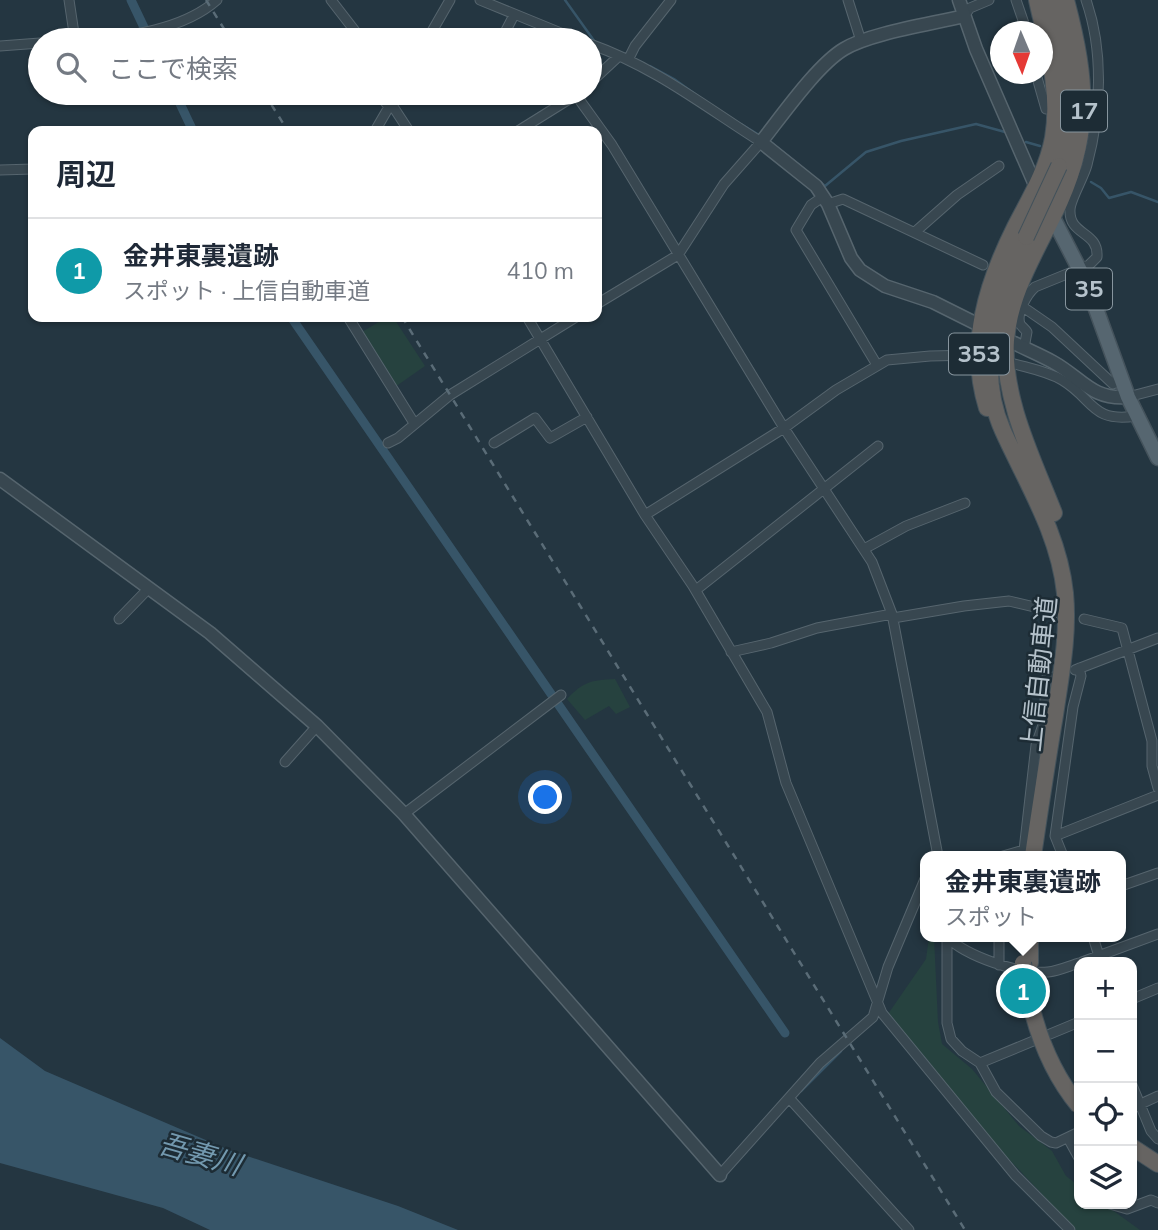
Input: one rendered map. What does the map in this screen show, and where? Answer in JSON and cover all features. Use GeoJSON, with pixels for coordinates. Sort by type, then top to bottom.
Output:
{"type":"FeatureCollection","features":[{"type":"Feature","properties":{"kind":"highway","name":"上信自動車道"},"geometry":{"type":"LineString","coordinates":[[1041,851],[1074,624],[1069,561],[1007,417],[999,393],[992,344],[993,324],[1002,292],[1059,166],[1068,119],[1065,60],[1053,4]]}},
{"type":"Feature","properties":{"kind":"highway","name":"17"},"geometry":{"type":"LineString","coordinates":[[1036,187],[1046,164],[1052,139],[1055,98],[1053,4]]}},
{"type":"Feature","properties":{"kind":"highway","name":"17"},"geometry":{"type":"LineString","coordinates":[[1052,217],[1072,174],[1084,116],[1080,67],[1053,4]]}},
{"type":"Feature","properties":{"kind":"highway","name":"353"},"geometry":{"type":"LineString","coordinates":[[1036,187],[1003,252],[988,292],[979,332],[979,376],[986,406],[1000,440],[1049,515]]}},
{"type":"Feature","properties":{"kind":"highway","name":"353"},"geometry":{"type":"LineString","coordinates":[[1049,515],[1013,403],[1007,374],[1006,343],[1016,293],[1052,217]]}},
{"type":"Feature","properties":{"kind":"highway","name":"上信自動車道"},"geometry":{"type":"LineString","coordinates":[[1034,851],[1066,638],[1062,572],[1049,515]]}},
{"type":"Feature","properties":{"kind":"highway"},"geometry":{"type":"LineString","coordinates":[[1024,942],[1030,1007],[1043,1047],[1074,1100]]}},
{"type":"Feature","properties":{"kind":"highway"},"geometry":{"type":"LineString","coordinates":[[1029,942],[1026,963],[1036,1000],[1051,1046],[1074,1086]]}},
{"type":"Feature","properties":{"kind":"highway"},"geometry":{"type":"LineString","coordinates":[[1137,1150],[1158,1164]]}},
{"type":"Feature","properties":{"kind":"highway"},"geometry":{"type":"LineString","coordinates":[[1137,1159],[1158,1171]]}},
{"type":"Feature","properties":{"kind":"main road","name":"35"},"geometry":{"type":"LineString","coordinates":[[1036,187],[1080,269],[1102,321],[1128,397],[1158,458]]}},
{"type":"Feature","properties":{"kind":"street"},"geometry":{"type":"LineString","coordinates":[[69,0],[73,28]]}},
{"type":"Feature","properties":{"kind":"street"},"geometry":{"type":"LineString","coordinates":[[158,28],[196,15],[217,0]]}},
{"type":"Feature","properties":{"kind":"street"},"geometry":{"type":"LineString","coordinates":[[331,0],[353,28]]}},
{"type":"Feature","properties":{"kind":"street"},"geometry":{"type":"LineString","coordinates":[[434,28],[450,0]]}},
{"type":"Feature","properties":{"kind":"street"},"geometry":{"type":"LineString","coordinates":[[480,0],[547,28]]}},
{"type":"Feature","properties":{"kind":"street"},"geometry":{"type":"LineString","coordinates":[[602,75],[627,57],[671,0]]}},
{"type":"Feature","properties":{"kind":"street"},"geometry":{"type":"LineString","coordinates":[[848,0],[861,41]]}},
{"type":"Feature","properties":{"kind":"street"},"geometry":{"type":"LineString","coordinates":[[959,0],[1005,118],[1036,187]]}},
{"type":"Feature","properties":{"kind":"street"},"geometry":{"type":"LineString","coordinates":[[602,301],[678,255],[724,184],[824,66],[843,50],[861,41],[964,16],[970,8],[989,0]]}},
{"type":"Feature","properties":{"kind":"street"},"geometry":{"type":"LineString","coordinates":[[1016,0],[1024,20],[1053,4],[1087,2],[1097,48],[1096,114],[1086,169],[1070,206],[1076,228],[1092,238],[1098,247],[1095,261],[1035,287],[1027,294],[1020,319],[1027,335],[1018,345],[1054,363],[1097,394],[1117,398],[1158,389]]}},
{"type":"Feature","properties":{"kind":"street"},"geometry":{"type":"LineString","coordinates":[[507,28],[514,15]]}},
{"type":"Feature","properties":{"kind":"street"},"geometry":{"type":"LineString","coordinates":[[0,46],[28,44]]}},
{"type":"Feature","properties":{"kind":"street"},"geometry":{"type":"LineString","coordinates":[[602,48],[627,57],[763,139],[816,186],[826,200],[851,258],[869,277],[885,286],[933,302],[975,323]]}},
{"type":"Feature","properties":{"kind":"street"},"geometry":{"type":"LineString","coordinates":[[1039,84],[1046,109]]}},
{"type":"Feature","properties":{"kind":"street"},"geometry":{"type":"LineString","coordinates":[[526,126],[560,105]]}},
{"type":"Feature","properties":{"kind":"street"},"geometry":{"type":"LineString","coordinates":[[585,105],[599,126]]}},
{"type":"Feature","properties":{"kind":"street"},"geometry":{"type":"LineString","coordinates":[[378,126],[391,106],[405,126]]}},
{"type":"Feature","properties":{"kind":"street"},"geometry":{"type":"LineString","coordinates":[[602,130],[784,428],[872,562],[892,616],[937,851]]}},
{"type":"Feature","properties":{"kind":"street"},"geometry":{"type":"LineString","coordinates":[[915,232],[957,195],[999,166]]}},
{"type":"Feature","properties":{"kind":"street"},"geometry":{"type":"LineString","coordinates":[[0,170],[28,169]]}},
{"type":"Feature","properties":{"kind":"street"},"geometry":{"type":"LineString","coordinates":[[877,365],[796,230],[811,205],[826,200],[843,199],[983,265]]}},
{"type":"Feature","properties":{"kind":"street"},"geometry":{"type":"LineString","coordinates":[[1023,307],[1052,327],[1113,384]]}},
{"type":"Feature","properties":{"kind":"street"},"geometry":{"type":"LineString","coordinates":[[351,322],[414,423]]}},
{"type":"Feature","properties":{"kind":"street"},"geometry":{"type":"LineString","coordinates":[[530,322],[645,515],[696,590],[766,712],[786,783],[878,1005],[892,1027],[1015,1175],[1070,1230]]}},
{"type":"Feature","properties":{"kind":"street"},"geometry":{"type":"LineString","coordinates":[[388,443],[398,438],[450,395],[567,322]]}},
{"type":"Feature","properties":{"kind":"street"},"geometry":{"type":"LineString","coordinates":[[645,515],[784,428],[836,390],[887,360],[974,355]]}},
{"type":"Feature","properties":{"kind":"street"},"geometry":{"type":"LineString","coordinates":[[1011,363],[1064,381],[1102,414],[1111,418],[1136,416]]}},
{"type":"Feature","properties":{"kind":"street"},"geometry":{"type":"LineString","coordinates":[[494,443],[535,418],[545,441],[587,416]]}},
{"type":"Feature","properties":{"kind":"street"},"geometry":{"type":"LineString","coordinates":[[696,590],[878,446]]}},
{"type":"Feature","properties":{"kind":"street"},"geometry":{"type":"LineString","coordinates":[[0,479],[210,633],[317,726],[404,814],[720,1175],[820,1063],[869,1023],[878,1005],[888,967],[920,891]]}},
{"type":"Feature","properties":{"kind":"street"},"geometry":{"type":"LineString","coordinates":[[864,549],[906,526],[965,503]]}},
{"type":"Feature","properties":{"kind":"street"},"geometry":{"type":"LineString","coordinates":[[119,619],[149,588]]}},
{"type":"Feature","properties":{"kind":"street"},"geometry":{"type":"LineString","coordinates":[[731,652],[817,628],[964,606],[1009,601],[1063,614]]}},
{"type":"Feature","properties":{"kind":"street"},"geometry":{"type":"LineString","coordinates":[[1084,619],[1122,628],[1152,741],[1152,766],[1158,788]]}},
{"type":"Feature","properties":{"kind":"street"},"geometry":{"type":"LineString","coordinates":[[1061,851],[1055,836],[1073,707],[1081,676],[1076,669],[1158,638]]}},
{"type":"Feature","properties":{"kind":"street"},"geometry":{"type":"LineString","coordinates":[[1020,851],[1024,850],[1036,745],[1044,722],[1046,679],[1057,676]]}},
{"type":"Feature","properties":{"kind":"street"},"geometry":{"type":"LineString","coordinates":[[404,814],[561,695]]}},
{"type":"Feature","properties":{"kind":"street"},"geometry":{"type":"LineString","coordinates":[[285,762],[317,726]]}},
{"type":"Feature","properties":{"kind":"street"},"geometry":{"type":"LineString","coordinates":[[1055,836],[1158,795]]}},
{"type":"Feature","properties":{"kind":"street"},"geometry":{"type":"LineString","coordinates":[[1126,884],[1158,873]]}},
{"type":"Feature","properties":{"kind":"street"},"geometry":{"type":"LineString","coordinates":[[1095,942],[1099,956],[1158,934]]}},
{"type":"Feature","properties":{"kind":"street"},"geometry":{"type":"LineString","coordinates":[[947,942],[948,1031],[951,1039],[962,1051],[980,1063],[996,1092],[1041,1136],[1051,1142],[1074,1135]]}},
{"type":"Feature","properties":{"kind":"street"},"geometry":{"type":"LineString","coordinates":[[955,942],[999,965],[1048,972],[1074,965]]}},
{"type":"Feature","properties":{"kind":"street"},"geometry":{"type":"LineString","coordinates":[[999,942],[999,965]]}},
{"type":"Feature","properties":{"kind":"street"},"geometry":{"type":"LineString","coordinates":[[1137,997],[1158,988]]}},
{"type":"Feature","properties":{"kind":"street"},"geometry":{"type":"LineString","coordinates":[[980,1063],[1074,1024]]}},
{"type":"Feature","properties":{"kind":"street"},"geometry":{"type":"LineString","coordinates":[[1137,1105],[1158,1096]]}},
{"type":"Feature","properties":{"kind":"street"},"geometry":{"type":"LineString","coordinates":[[790,1098],[909,1230]]}},
{"type":"Feature","properties":{"kind":"street"},"geometry":{"type":"LineString","coordinates":[[1137,1109],[1158,1139]]}},
{"type":"Feature","properties":{"kind":"street"},"geometry":{"type":"LineString","coordinates":[[1068,1138],[1074,1149]]}},
{"type":"Feature","properties":{"kind":"street"},"geometry":{"type":"LineString","coordinates":[[1137,1205],[1151,1200],[1158,1203]]}},
{"type":"Feature","properties":{"kind":"green space"},"geometry":{"type":"Polygon","coordinates":[[[379,322],[396,322],[425,366],[395,387],[362,332],[379,322]]]}},
{"type":"Feature","properties":{"kind":"green space"},"geometry":{"type":"Polygon","coordinates":[[[615,679],[630,707],[616,714],[609,706],[585,720],[567,699],[588,683],[615,679]]]}},
{"type":"Feature","properties":{"kind":"green space"},"geometry":{"type":"Polygon","coordinates":[[[928,942],[934,942],[938,1022],[942,1044],[972,1069],[1019,1126],[1052,1151],[1066,1176],[1074,1182],[1074,1209],[1111,1209],[1140,1230],[1076,1230],[990,1139],[888,1014],[926,959],[928,942]]]}},
{"type":"Feature","properties":{"kind":"water","name":"吾妻川"},"geometry":{"type":"Polygon","coordinates":[[[0,1038],[45,1071],[229,1150],[398,1206],[458,1230],[210,1230],[163,1208],[0,1163],[0,1038]]]}},
{"type":"Feature","properties":{"kind":"waterway"},"geometry":{"type":"LineString","coordinates":[[131,0],[144,28]]}},
{"type":"Feature","properties":{"kind":"waterway"},"geometry":{"type":"LineString","coordinates":[[565,0],[585,28]]}},
{"type":"Feature","properties":{"kind":"waterway"},"geometry":{"type":"LineString","coordinates":[[650,66],[695,94]]}},
{"type":"Feature","properties":{"kind":"waterway"},"geometry":{"type":"LineString","coordinates":[[181,105],[191,126]]}},
{"type":"Feature","properties":{"kind":"waterway"},"geometry":{"type":"LineString","coordinates":[[741,124],[759,135]]}},
{"type":"Feature","properties":{"kind":"waterway"},"geometry":{"type":"LineString","coordinates":[[820,182],[825,186],[866,152],[901,141],[976,124],[1005,132]]}},
{"type":"Feature","properties":{"kind":"waterway"},"geometry":{"type":"LineString","coordinates":[[768,140],[804,169]]}},
{"type":"Feature","properties":{"kind":"waterway"},"geometry":{"type":"LineString","coordinates":[[1026,142],[1040,146]]}},
{"type":"Feature","properties":{"kind":"waterway"},"geometry":{"type":"LineString","coordinates":[[1091,182],[1101,188],[1109,198],[1131,192],[1158,202]]}},
{"type":"Feature","properties":{"kind":"waterway"},"geometry":{"type":"LineString","coordinates":[[294,322],[785,1033]]}},
{"type":"Feature","properties":{"kind":"waterway"},"geometry":{"type":"LineString","coordinates":[[801,1091],[841,1051]]}},
{"type":"Feature","properties":{"kind":"railway"},"geometry":{"type":"LineString","coordinates":[[206,0],[224,28]]}},
{"type":"Feature","properties":{"kind":"railway"},"geometry":{"type":"LineString","coordinates":[[272,105],[285,126]]}},
{"type":"Feature","properties":{"kind":"railway"},"geometry":{"type":"LineString","coordinates":[[405,322],[965,1230]]}},
{"type":"Feature","properties":{"kind":"place","name":"金井東裏遺跡"},"geometry":{"type":"Point","coordinates":[1023,991]}}]}
